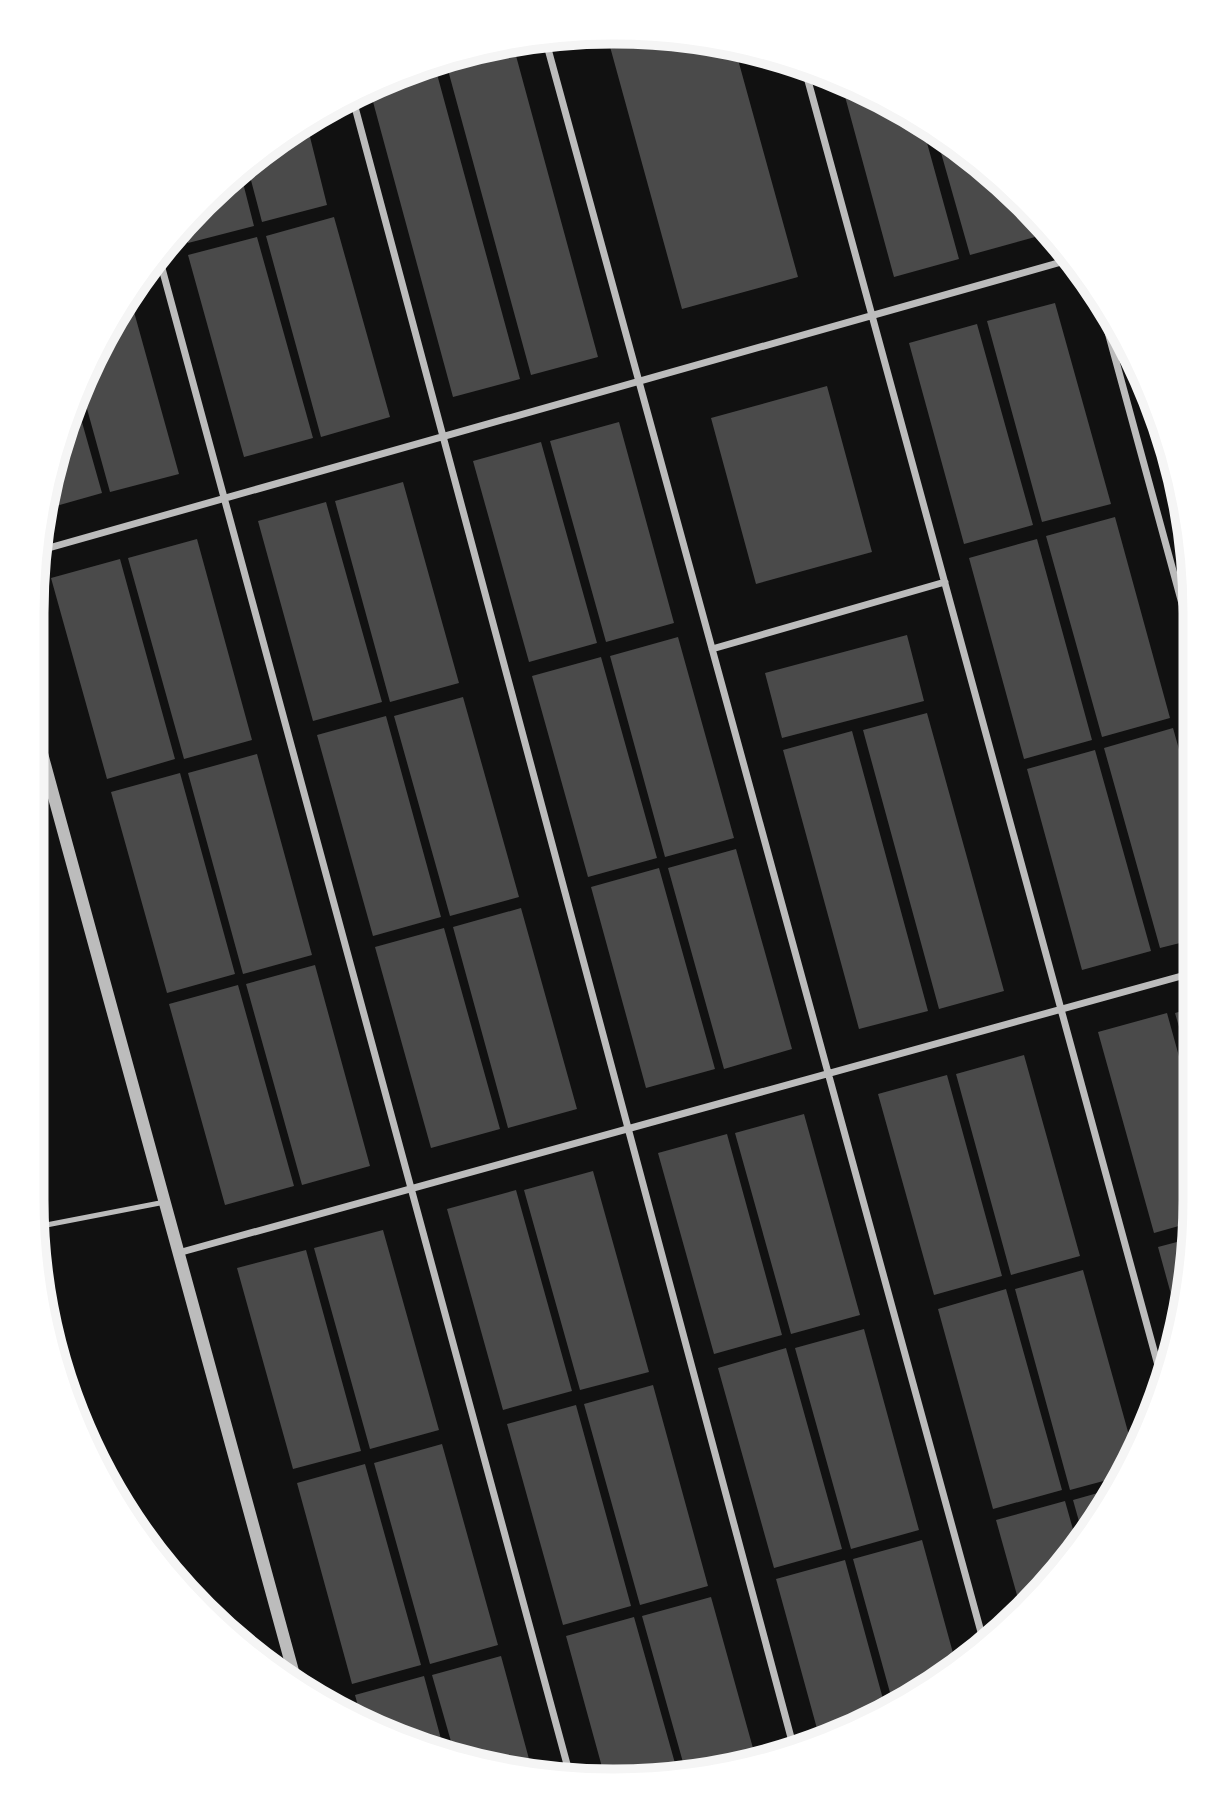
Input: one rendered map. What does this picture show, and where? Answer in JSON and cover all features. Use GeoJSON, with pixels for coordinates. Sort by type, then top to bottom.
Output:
{"type":"FeatureCollection","features":[{"type":"Feature","properties":{"kind":"street"},"geometry":{"type":"LineString","coordinates":[[548,48],[982,1634]]}},
{"type":"Feature","properties":{"kind":"street"},"geometry":{"type":"LineString","coordinates":[[807,78],[1158,1366]]}},
{"type":"Feature","properties":{"kind":"street"},"geometry":{"type":"LineString","coordinates":[[355,107],[792,1741]]}},
{"type":"Feature","properties":{"kind":"street"},"geometry":{"type":"LineString","coordinates":[[48,548],[1062,262]]}},
{"type":"Feature","properties":{"kind":"street"},"geometry":{"type":"LineString","coordinates":[[161,266],[568,1767]]}},
{"type":"Feature","properties":{"kind":"street"},"geometry":{"type":"LineString","coordinates":[[1107,329],[1183,610]]}},
{"type":"Feature","properties":{"kind":"street"},"geometry":{"type":"LineString","coordinates":[[712,649],[945,582]]}},
{"type":"Feature","properties":{"kind":"street"},"geometry":{"type":"LineString","coordinates":[[44,761],[293,1670]]}},
{"type":"Feature","properties":{"kind":"street"},"geometry":{"type":"LineString","coordinates":[[178,1253],[1183,975]]}},
{"type":"Feature","properties":{"kind":"lane"},"geometry":{"type":"LineString","coordinates":[[45,1225],[165,1202]]}},
{"type":"Feature","properties":{"kind":"building"},"geometry":{"type":"Polygon","coordinates":[[[609,44],[651,45],[738,58],[798,277],[682,309],[609,44]]]}},
{"type":"Feature","properties":{"kind":"building"},"geometry":{"type":"Polygon","coordinates":[[[515,53],[598,357],[531,375],[448,69],[515,53]]]}},
{"type":"Feature","properties":{"kind":"building"},"geometry":{"type":"Polygon","coordinates":[[[436,72],[520,379],[453,397],[372,98],[436,72]]]}},
{"type":"Feature","properties":{"kind":"building"},"geometry":{"type":"Polygon","coordinates":[[[844,93],[925,137],[959,259],[894,277],[844,93]]]}},
{"type":"Feature","properties":{"kind":"building"},"geometry":{"type":"Polygon","coordinates":[[[309,133],[327,205],[262,222],[250,175],[309,133]]]}},
{"type":"Feature","properties":{"kind":"building"},"geometry":{"type":"Polygon","coordinates":[[[939,146],[989,185],[1032,228],[1035,237],[970,255],[939,146]]]}},
{"type":"Feature","properties":{"kind":"building"},"geometry":{"type":"Polygon","coordinates":[[[243,181],[254,226],[188,243],[186,237],[243,181]]]}},
{"type":"Feature","properties":{"kind":"building"},"geometry":{"type":"Polygon","coordinates":[[[334,217],[390,417],[321,437],[266,236],[334,217]]]}},
{"type":"Feature","properties":{"kind":"building"},"geometry":{"type":"Polygon","coordinates":[[[257,237],[313,438],[244,457],[188,255],[257,237]]]}},
{"type":"Feature","properties":{"kind":"building"},"geometry":{"type":"Polygon","coordinates":[[[1055,303],[1111,504],[1042,522],[987,321],[1055,303]]]}},
{"type":"Feature","properties":{"kind":"building"},"geometry":{"type":"Polygon","coordinates":[[[133,308],[179,474],[110,492],[85,401],[133,308]]]}},
{"type":"Feature","properties":{"kind":"building"},"geometry":{"type":"Polygon","coordinates":[[[977,324],[1033,525],[964,544],[909,343],[977,324]]]}},
{"type":"Feature","properties":{"kind":"building"},"geometry":{"type":"Polygon","coordinates":[[[827,386],[872,552],[756,584],[711,418],[827,386]]]}},
{"type":"Feature","properties":{"kind":"building"},"geometry":{"type":"Polygon","coordinates":[[[80,414],[102,493],[54,507],[63,466],[80,414]]]}},
{"type":"Feature","properties":{"kind":"building"},"geometry":{"type":"Polygon","coordinates":[[[619,422],[674,623],[606,642],[550,441],[619,422]]]}},
{"type":"Feature","properties":{"kind":"building"},"geometry":{"type":"Polygon","coordinates":[[[541,442],[597,643],[529,662],[473,461],[541,442]]]}},
{"type":"Feature","properties":{"kind":"building"},"geometry":{"type":"Polygon","coordinates":[[[403,482],[459,683],[390,702],[335,501],[403,482]]]}},
{"type":"Feature","properties":{"kind":"building"},"geometry":{"type":"Polygon","coordinates":[[[326,502],[382,702],[313,721],[258,521],[326,502]]]}},
{"type":"Feature","properties":{"kind":"building"},"geometry":{"type":"Polygon","coordinates":[[[1115,517],[1170,718],[1102,737],[1046,536],[1115,517]]]}},
{"type":"Feature","properties":{"kind":"building"},"geometry":{"type":"Polygon","coordinates":[[[197,539],[252,740],[184,759],[128,558],[197,539]]]}},
{"type":"Feature","properties":{"kind":"building"},"geometry":{"type":"Polygon","coordinates":[[[1037,539],[1092,740],[1024,759],[969,558],[1037,539]]]}},
{"type":"Feature","properties":{"kind":"building"},"geometry":{"type":"Polygon","coordinates":[[[120,559],[175,759],[107,779],[51,578],[120,559]]]}},
{"type":"Feature","properties":{"kind":"building"},"geometry":{"type":"Polygon","coordinates":[[[907,635],[924,701],[782,738],[765,673],[907,635]]]}},
{"type":"Feature","properties":{"kind":"building"},"geometry":{"type":"Polygon","coordinates":[[[678,637],[734,838],[665,857],[610,656],[678,637]]]}},
{"type":"Feature","properties":{"kind":"building"},"geometry":{"type":"Polygon","coordinates":[[[601,657],[657,858],[588,877],[532,676],[601,657]]]}},
{"type":"Feature","properties":{"kind":"building"},"geometry":{"type":"Polygon","coordinates":[[[463,697],[519,897],[450,916],[394,716],[463,697]]]}},
{"type":"Feature","properties":{"kind":"building"},"geometry":{"type":"Polygon","coordinates":[[[927,713],[1004,991],[939,1009],[863,730],[927,713]]]}},
{"type":"Feature","properties":{"kind":"building"},"geometry":{"type":"Polygon","coordinates":[[[386,716],[441,917],[373,936],[317,735],[386,716]]]}},
{"type":"Feature","properties":{"kind":"building"},"geometry":{"type":"Polygon","coordinates":[[[1173,728],[1183,764],[1183,942],[1160,948],[1104,748],[1173,728]]]}},
{"type":"Feature","properties":{"kind":"building"},"geometry":{"type":"Polygon","coordinates":[[[852,731],[928,1011],[859,1029],[783,750],[852,731]]]}},
{"type":"Feature","properties":{"kind":"building"},"geometry":{"type":"Polygon","coordinates":[[[1095,750],[1151,951],[1082,970],[1027,769],[1095,750]]]}},
{"type":"Feature","properties":{"kind":"building"},"geometry":{"type":"Polygon","coordinates":[[[257,754],[312,955],[243,974],[188,773],[257,754]]]}},
{"type":"Feature","properties":{"kind":"building"},"geometry":{"type":"Polygon","coordinates":[[[180,773],[235,974],[167,993],[111,792],[180,773]]]}},
{"type":"Feature","properties":{"kind":"building"},"geometry":{"type":"Polygon","coordinates":[[[736,849],[792,1049],[724,1069],[668,868],[736,849]]]}},
{"type":"Feature","properties":{"kind":"building"},"geometry":{"type":"Polygon","coordinates":[[[659,868],[715,1069],[646,1088],[591,887],[659,868]]]}},
{"type":"Feature","properties":{"kind":"building"},"geometry":{"type":"Polygon","coordinates":[[[521,908],[577,1109],[508,1128],[453,927],[521,908]]]}},
{"type":"Feature","properties":{"kind":"building"},"geometry":{"type":"Polygon","coordinates":[[[444,928],[500,1129],[431,1148],[375,947],[444,928]]]}},
{"type":"Feature","properties":{"kind":"building"},"geometry":{"type":"Polygon","coordinates":[[[315,965],[370,1166],[302,1185],[246,984],[315,965]]]}},
{"type":"Feature","properties":{"kind":"building"},"geometry":{"type":"Polygon","coordinates":[[[238,985],[294,1186],[225,1205],[169,1004],[238,985]]]}},
{"type":"Feature","properties":{"kind":"building"},"geometry":{"type":"Polygon","coordinates":[[[1183,1011],[1183,1041],[1175,1013],[1183,1011]]]}},
{"type":"Feature","properties":{"kind":"building"},"geometry":{"type":"Polygon","coordinates":[[[1167,1013],[1183,1071],[1182,1225],[1154,1233],[1098,1032],[1167,1013]]]}},
{"type":"Feature","properties":{"kind":"building"},"geometry":{"type":"Polygon","coordinates":[[[1024,1055],[1080,1256],[1011,1275],[956,1074],[1024,1055]]]}},
{"type":"Feature","properties":{"kind":"building"},"geometry":{"type":"Polygon","coordinates":[[[947,1075],[1002,1276],[934,1295],[878,1094],[947,1075]]]}},
{"type":"Feature","properties":{"kind":"building"},"geometry":{"type":"Polygon","coordinates":[[[804,1114],[860,1315],[791,1334],[735,1133],[804,1114]]]}},
{"type":"Feature","properties":{"kind":"building"},"geometry":{"type":"Polygon","coordinates":[[[727,1134],[782,1335],[714,1354],[658,1153],[727,1134]]]}},
{"type":"Feature","properties":{"kind":"building"},"geometry":{"type":"Polygon","coordinates":[[[593,1171],[649,1372],[580,1390],[524,1190],[593,1171]]]}},
{"type":"Feature","properties":{"kind":"building"},"geometry":{"type":"Polygon","coordinates":[[[516,1190],[572,1391],[503,1410],[447,1209],[516,1190]]]}},
{"type":"Feature","properties":{"kind":"building"},"geometry":{"type":"Polygon","coordinates":[[[383,1230],[439,1430],[370,1449],[314,1248],[383,1230]]]}},
{"type":"Feature","properties":{"kind":"building"},"geometry":{"type":"Polygon","coordinates":[[[1182,1241],[1173,1303],[1158,1247],[1182,1241]]]}},
{"type":"Feature","properties":{"kind":"building"},"geometry":{"type":"Polygon","coordinates":[[[306,1250],[361,1451],[293,1469],[237,1268],[306,1250]]]}},
{"type":"Feature","properties":{"kind":"building"},"geometry":{"type":"Polygon","coordinates":[[[1083,1270],[1130,1439],[1109,1479],[1070,1490],[1015,1289],[1083,1270]]]}},
{"type":"Feature","properties":{"kind":"building"},"geometry":{"type":"Polygon","coordinates":[[[1006,1289],[1062,1490],[993,1509],[938,1309],[1006,1289]]]}},
{"type":"Feature","properties":{"kind":"building"},"geometry":{"type":"Polygon","coordinates":[[[864,1329],[919,1530],[851,1549],[795,1348],[864,1329]]]}},
{"type":"Feature","properties":{"kind":"building"},"geometry":{"type":"Polygon","coordinates":[[[786,1348],[842,1549],[774,1568],[718,1368],[786,1348]]]}},
{"type":"Feature","properties":{"kind":"building"},"geometry":{"type":"Polygon","coordinates":[[[653,1385],[708,1586],[640,1605],[584,1404],[653,1385]]]}},
{"type":"Feature","properties":{"kind":"building"},"geometry":{"type":"Polygon","coordinates":[[[576,1405],[631,1606],[563,1625],[507,1424],[576,1405]]]}},
{"type":"Feature","properties":{"kind":"building"},"geometry":{"type":"Polygon","coordinates":[[[442,1444],[498,1645],[430,1664],[374,1463],[442,1444]]]}},
{"type":"Feature","properties":{"kind":"building"},"geometry":{"type":"Polygon","coordinates":[[[365,1464],[421,1665],[352,1684],[297,1483],[365,1464]]]}},
{"type":"Feature","properties":{"kind":"building"},"geometry":{"type":"Polygon","coordinates":[[[1102,1492],[1080,1526],[1073,1500],[1102,1492]]]}},
{"type":"Feature","properties":{"kind":"building"},"geometry":{"type":"Polygon","coordinates":[[[1065,1501],[1074,1534],[1018,1600],[996,1520],[1065,1501]]]}},
{"type":"Feature","properties":{"kind":"building"},"geometry":{"type":"Polygon","coordinates":[[[922,1540],[954,1656],[891,1697],[853,1559],[922,1540]]]}},
{"type":"Feature","properties":{"kind":"building"},"geometry":{"type":"Polygon","coordinates":[[[845,1560],[883,1701],[818,1731],[776,1579],[845,1560]]]}},
{"type":"Feature","properties":{"kind":"building"},"geometry":{"type":"Polygon","coordinates":[[[711,1597],[754,1752],[684,1764],[642,1616],[711,1597]]]}},
{"type":"Feature","properties":{"kind":"building"},"geometry":{"type":"Polygon","coordinates":[[[634,1617],[676,1765],[602,1769],[566,1636],[634,1617]]]}},
{"type":"Feature","properties":{"kind":"building"},"geometry":{"type":"Polygon","coordinates":[[[501,1656],[530,1763],[452,1746],[432,1675],[501,1656]]]}},
{"type":"Feature","properties":{"kind":"building"},"geometry":{"type":"Polygon","coordinates":[[[424,1676],[442,1743],[395,1726],[359,1708],[355,1695],[424,1676]]]}}]}
